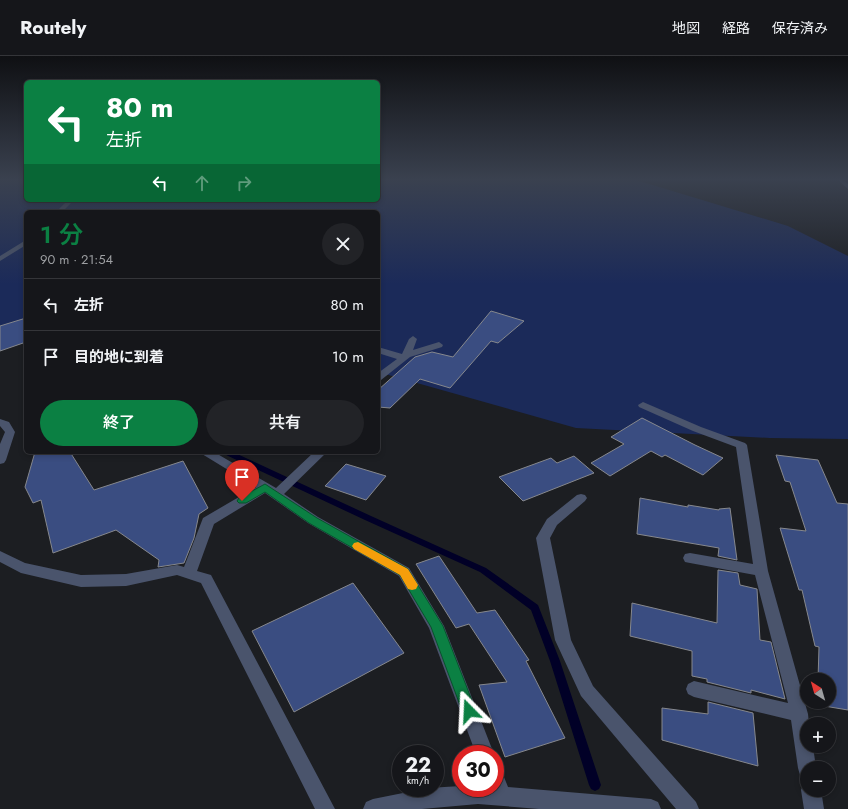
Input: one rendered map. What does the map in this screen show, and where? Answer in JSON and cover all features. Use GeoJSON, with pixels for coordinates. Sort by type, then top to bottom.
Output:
{"type":"FeatureCollection","features":[{"type":"Feature","properties":{"kind":"street"},"geometry":{"type":"LineString","coordinates":[[0,259],[24,243]]}},
{"type":"Feature","properties":{"kind":"street"},"geometry":{"type":"LineString","coordinates":[[405,357],[413,339]]}},
{"type":"Feature","properties":{"kind":"street"},"geometry":{"type":"LineString","coordinates":[[380,376],[405,357],[439,345]]}},
{"type":"Feature","properties":{"kind":"street"},"geometry":{"type":"LineString","coordinates":[[380,351],[405,357]]}},
{"type":"Feature","properties":{"kind":"street"},"geometry":{"type":"LineString","coordinates":[[642,405],[697,429],[741,445],[761,571],[799,714],[807,761]]}},
{"type":"Feature","properties":{"kind":"street"},"geometry":{"type":"LineString","coordinates":[[0,422],[5,424],[10,432],[0,460]]}},
{"type":"Feature","properties":{"kind":"street"},"geometry":{"type":"LineString","coordinates":[[210,454],[275,490],[313,520],[404,572],[436,626],[482,745]]}},
{"type":"Feature","properties":{"kind":"street"},"geometry":{"type":"LineString","coordinates":[[189,574],[208,521],[275,490],[297,475],[320,454]]}},
{"type":"Feature","properties":{"kind":"street"},"geometry":{"type":"LineString","coordinates":[[581,498],[552,522],[543,538],[563,640],[587,691],[689,809]]}},
{"type":"Feature","properties":{"kind":"street"},"geometry":{"type":"LineString","coordinates":[[0,556],[21,568],[81,581],[126,580],[177,570],[206,579],[325,809]]}},
{"type":"Feature","properties":{"kind":"street"},"geometry":{"type":"LineString","coordinates":[[690,558],[761,571]]}},
{"type":"Feature","properties":{"kind":"street"},"geometry":{"type":"LineString","coordinates":[[694,689],[799,714]]}},
{"type":"Feature","properties":{"kind":"street"},"geometry":{"type":"LineString","coordinates":[[504,789],[651,809]]}},
{"type":"Feature","properties":{"kind":"street"},"geometry":{"type":"LineString","coordinates":[[373,809],[428,798],[452,796]]}},
{"type":"Feature","properties":{"kind":"street"},"geometry":{"type":"LineString","coordinates":[[812,797],[814,809]]}},
{"type":"Feature","properties":{"kind":"shaded area"},"geometry":{"type":"Polygon","coordinates":[[[0,214],[24,214],[24,343],[0,346],[0,214]]]}},
{"type":"Feature","properties":{"kind":"shaded area"},"geometry":{"type":"Polygon","coordinates":[[[380,214],[749,214],[788,226],[848,256],[848,439],[770,438],[576,428],[380,373],[380,214]]]}},
{"type":"Feature","properties":{"kind":"building"},"geometry":{"type":"Polygon","coordinates":[[[491,311],[524,321],[498,343],[491,341],[450,388],[420,379],[390,408],[380,407],[380,388],[415,357],[432,352],[453,357],[491,311]]]}},
{"type":"Feature","properties":{"kind":"building"},"geometry":{"type":"Polygon","coordinates":[[[24,319],[24,343],[0,351],[0,326],[24,319]]]}},
{"type":"Feature","properties":{"kind":"building"},"geometry":{"type":"Polygon","coordinates":[[[642,418],[723,458],[703,475],[665,455],[662,457],[651,451],[610,476],[591,463],[624,444],[611,437],[642,418]]]}},
{"type":"Feature","properties":{"kind":"building"},"geometry":{"type":"Polygon","coordinates":[[[34,454],[71,454],[94,490],[183,461],[208,508],[199,514],[194,538],[184,563],[158,567],[159,560],[116,530],[53,553],[41,500],[33,503],[25,487],[34,454]]]}},
{"type":"Feature","properties":{"kind":"building"},"geometry":{"type":"Polygon","coordinates":[[[776,455],[818,460],[837,503],[848,504],[848,710],[836,708],[836,673],[818,673],[819,647],[815,646],[802,590],[799,590],[780,528],[806,531],[790,482],[785,481],[776,455]]]}},
{"type":"Feature","properties":{"kind":"building"},"geometry":{"type":"Polygon","coordinates":[[[574,456],[594,473],[523,501],[499,477],[551,458],[557,463],[574,456]]]}},
{"type":"Feature","properties":{"kind":"building"},"geometry":{"type":"Polygon","coordinates":[[[346,464],[386,476],[366,500],[325,486],[346,464]]]}},
{"type":"Feature","properties":{"kind":"building"},"geometry":{"type":"Polygon","coordinates":[[[640,498],[688,507],[688,505],[719,510],[730,508],[737,560],[718,556],[719,548],[637,534],[640,498]]]}},
{"type":"Feature","properties":{"kind":"building"},"geometry":{"type":"Polygon","coordinates":[[[439,556],[477,613],[495,610],[529,660],[526,661],[565,738],[505,757],[504,745],[501,745],[479,685],[507,682],[469,624],[456,628],[416,564],[439,556]]]}},
{"type":"Feature","properties":{"kind":"building"},"geometry":{"type":"Polygon","coordinates":[[[718,570],[738,573],[740,585],[757,589],[760,640],[771,642],[785,699],[751,690],[751,693],[707,682],[707,679],[692,676],[692,651],[630,636],[632,603],[717,623],[718,570]]]}},
{"type":"Feature","properties":{"kind":"building"},"geometry":{"type":"Polygon","coordinates":[[[353,583],[404,653],[294,712],[252,631],[353,583]]]}},
{"type":"Feature","properties":{"kind":"building"},"geometry":{"type":"Polygon","coordinates":[[[708,702],[753,713],[758,766],[662,740],[662,708],[708,714],[708,702]]]}},
{"type":"Feature","properties":{"kind":"waterway"},"geometry":{"type":"LineString","coordinates":[[231,454],[483,570],[535,608],[555,661],[595,785]]}},
{"type":"Feature","properties":{"kind":"slow traffic"},"geometry":{"type":"LineString","coordinates":[[358,546],[404,572],[412,585]]}},
{"type":"Feature","properties":{"kind":"route"},"geometry":{"type":"LineString","coordinates":[[242,501],[265,487],[313,520],[404,572],[436,626],[469,711]]}}]}
